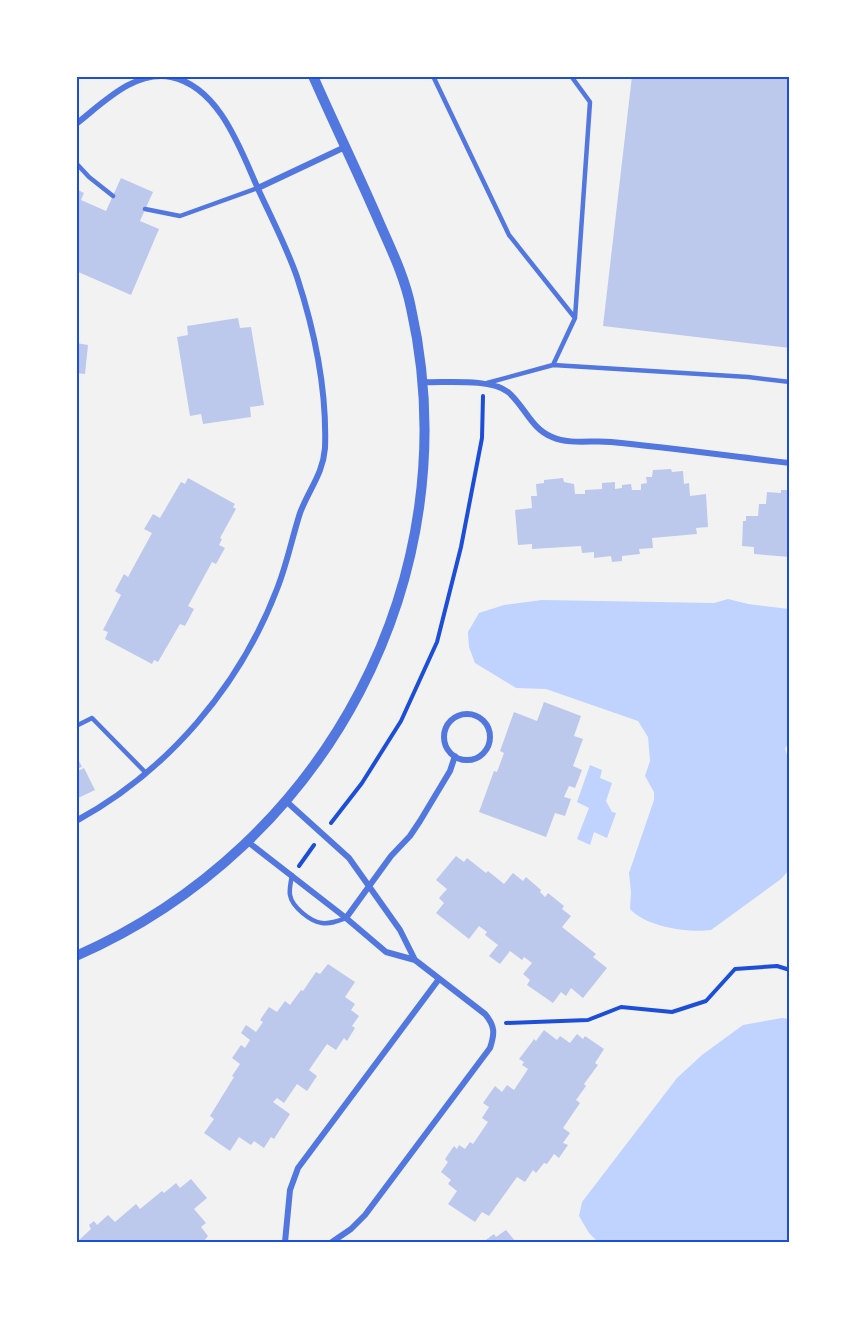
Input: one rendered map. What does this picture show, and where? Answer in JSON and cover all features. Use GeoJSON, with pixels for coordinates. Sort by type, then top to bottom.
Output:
{"type":"FeatureCollection","features":[{"type":"Feature","properties":{"kind":"street"},"geometry":{"type":"LineString","coordinates":[[76,956],[141,924],[201,884],[248,842],[287,802],[326,750],[355,703],[379,653],[392,619],[412,549],[421,494],[422,382],[408,293],[387,240],[313,76]]}},
{"type":"Feature","properties":{"kind":"street"},"geometry":{"type":"LineString","coordinates":[[76,124],[124,87],[150,77],[171,77],[183,81],[210,99],[234,135],[297,277],[312,328],[321,374],[324,435],[324,463],[301,512],[277,589],[252,644],[233,675],[183,738],[146,773],[76,821]]}},
{"type":"Feature","properties":{"kind":"street"},"geometry":{"type":"LineString","coordinates":[[258,188],[345,147]]}},
{"type":"Feature","properties":{"kind":"street"},"geometry":{"type":"LineString","coordinates":[[422,382],[497,386],[508,392],[536,426],[550,437],[789,463]]}},
{"type":"Feature","properties":{"kind":"street"},"geometry":{"type":"LineString","coordinates":[[476,715],[486,722],[490,730],[487,748],[478,757],[471,759],[455,756],[449,752],[446,744],[444,735],[447,725],[457,716],[476,715]]}},
{"type":"Feature","properties":{"kind":"street"},"geometry":{"type":"LineString","coordinates":[[346,918],[391,856],[410,836],[450,771],[455,756]]}},
{"type":"Feature","properties":{"kind":"street"},"geometry":{"type":"LineString","coordinates":[[287,802],[349,858],[400,930],[415,960]]}},
{"type":"Feature","properties":{"kind":"street"},"geometry":{"type":"LineString","coordinates":[[248,842],[386,952],[415,960],[485,1014],[493,1024],[495,1034],[490,1048],[365,1215],[355,1226],[332,1242]]}},
{"type":"Feature","properties":{"kind":"street"},"geometry":{"type":"LineString","coordinates":[[285,1242],[290,1190],[298,1168],[439,979]]}},
{"type":"Feature","properties":{"kind":"lane"},"geometry":{"type":"LineString","coordinates":[[433,76],[509,236],[575,318]]}},
{"type":"Feature","properties":{"kind":"lane"},"geometry":{"type":"LineString","coordinates":[[553,365],[575,318],[590,102],[572,76]]}},
{"type":"Feature","properties":{"kind":"lane"},"geometry":{"type":"LineString","coordinates":[[76,163],[113,196]]}},
{"type":"Feature","properties":{"kind":"lane"},"geometry":{"type":"LineString","coordinates":[[145,208],[180,216],[258,188]]}},
{"type":"Feature","properties":{"kind":"lane"},"geometry":{"type":"LineString","coordinates":[[484,384],[553,365],[748,377],[789,382]]}},
{"type":"Feature","properties":{"kind":"lane"},"geometry":{"type":"LineString","coordinates":[[76,726],[92,718],[146,773]]}},
{"type":"Feature","properties":{"kind":"lane"},"geometry":{"type":"LineString","coordinates":[[292,875],[289,894],[293,903],[304,913],[319,923],[333,923],[346,918]]}},
{"type":"Feature","properties":{"kind":"path"},"geometry":{"type":"LineString","coordinates":[[292,875],[362,783],[401,721],[437,642],[460,547],[482,438],[484,384]]}},
{"type":"Feature","properties":{"kind":"path"},"geometry":{"type":"LineString","coordinates":[[493,1024],[588,1020],[621,1007],[672,1012],[706,1001],[735,969],[777,966],[789,970]]}},
{"type":"Feature","properties":{"kind":"water"},"geometry":{"type":"Polygon","coordinates":[[[728,599],[789,609],[790,739],[785,749],[790,764],[789,870],[781,879],[711,930],[691,931],[657,924],[637,915],[630,909],[629,873],[654,800],[654,792],[645,776],[650,761],[648,737],[638,721],[546,689],[516,688],[475,663],[469,647],[468,632],[479,613],[504,605],[542,600],[714,603],[728,599]]]}},
{"type":"Feature","properties":{"kind":"water"},"geometry":{"type":"Polygon","coordinates":[[[590,765],[602,770],[600,778],[612,783],[606,801],[612,812],[616,813],[607,838],[594,832],[590,845],[577,839],[589,808],[577,802],[590,765]]]}},
{"type":"Feature","properties":{"kind":"water"},"geometry":{"type":"Polygon","coordinates":[[[782,1018],[790,1019],[789,1242],[598,1242],[589,1233],[579,1216],[582,1202],[677,1078],[702,1055],[743,1025],[782,1018]]]}},
{"type":"Feature","properties":{"kind":"building"},"geometry":{"type":"Polygon","coordinates":[[[632,76],[790,76],[790,348],[603,326],[632,76]]]}},
{"type":"Feature","properties":{"kind":"building"},"geometry":{"type":"Polygon","coordinates":[[[121,178],[153,192],[140,221],[159,229],[131,295],[76,271],[79,256],[76,255],[76,189],[84,193],[81,200],[106,211],[121,178]]]}},
{"type":"Feature","properties":{"kind":"building"},"geometry":{"type":"Polygon","coordinates":[[[238,318],[240,328],[251,327],[264,405],[250,407],[251,417],[203,424],[201,414],[190,416],[177,337],[188,335],[187,326],[238,318]]]}},
{"type":"Feature","properties":{"kind":"building"},"geometry":{"type":"Polygon","coordinates":[[[76,343],[88,345],[85,374],[76,373],[76,343]]]}},
{"type":"Feature","properties":{"kind":"building"},"geometry":{"type":"Polygon","coordinates":[[[671,469],[672,472],[683,471],[684,484],[689,483],[690,496],[706,494],[708,527],[696,528],[697,534],[652,538],[653,548],[639,549],[640,554],[622,556],[622,561],[612,562],[611,556],[594,558],[594,552],[582,553],[581,546],[532,549],[532,544],[518,545],[515,510],[532,508],[531,496],[537,496],[536,484],[544,483],[544,480],[563,478],[564,482],[574,484],[575,494],[585,494],[585,490],[602,489],[602,483],[615,482],[615,489],[631,484],[632,490],[641,490],[641,484],[647,483],[646,477],[652,477],[653,470],[671,469]]]}},
{"type":"Feature","properties":{"kind":"building"},"geometry":{"type":"Polygon","coordinates":[[[188,478],[235,504],[233,507],[236,509],[220,538],[222,539],[219,545],[225,548],[216,564],[212,562],[188,606],[194,609],[185,626],[180,624],[158,662],[154,660],[152,664],[105,639],[108,632],[103,630],[121,595],[115,591],[124,574],[128,577],[152,533],[144,529],[153,514],[160,518],[181,482],[185,484],[188,478]]]}},
{"type":"Feature","properties":{"kind":"building"},"geometry":{"type":"Polygon","coordinates":[[[781,490],[790,490],[790,557],[754,554],[754,547],[742,546],[743,521],[746,521],[746,516],[758,516],[759,504],[766,504],[767,492],[781,493],[781,490]]]}},
{"type":"Feature","properties":{"kind":"building"},"geometry":{"type":"Polygon","coordinates":[[[544,702],[581,716],[574,736],[583,739],[573,766],[582,770],[575,788],[569,786],[564,797],[571,799],[565,816],[555,813],[546,837],[479,812],[494,771],[497,772],[504,753],[500,751],[514,712],[537,721],[544,702]]]}},
{"type":"Feature","properties":{"kind":"building"},"geometry":{"type":"Polygon","coordinates":[[[76,755],[82,767],[76,769],[76,755]]]}},
{"type":"Feature","properties":{"kind":"building"},"geometry":{"type":"Polygon","coordinates":[[[84,768],[95,790],[76,799],[76,772],[84,768]]]}},
{"type":"Feature","properties":{"kind":"building"},"geometry":{"type":"Polygon","coordinates":[[[456,856],[464,862],[467,858],[504,884],[513,873],[523,881],[526,877],[541,890],[540,892],[545,897],[548,893],[564,906],[562,909],[571,916],[562,927],[596,954],[593,957],[607,968],[583,998],[571,988],[566,996],[561,992],[553,1003],[527,985],[530,980],[523,974],[532,963],[524,957],[522,960],[510,951],[500,964],[489,956],[498,945],[485,935],[487,932],[479,926],[469,939],[436,913],[444,903],[439,898],[447,889],[436,880],[456,856]]]}},
{"type":"Feature","properties":{"kind":"building"},"geometry":{"type":"Polygon","coordinates":[[[328,964],[355,982],[345,997],[355,1004],[351,1010],[359,1016],[352,1026],[355,1028],[347,1041],[344,1038],[336,1050],[327,1044],[309,1070],[317,1076],[307,1091],[297,1084],[284,1103],[277,1098],[273,1102],[290,1114],[274,1139],[271,1137],[264,1148],[254,1141],[251,1145],[239,1137],[230,1151],[204,1133],[214,1119],[210,1116],[240,1064],[232,1058],[241,1045],[245,1048],[250,1040],[241,1033],[246,1025],[256,1032],[263,1022],[260,1020],[269,1007],[277,1012],[285,1001],[290,1005],[316,972],[320,974],[328,964]]]}},
{"type":"Feature","properties":{"kind":"building"},"geometry":{"type":"Polygon","coordinates":[[[544,1030],[557,1040],[560,1036],[570,1043],[577,1034],[583,1039],[585,1036],[604,1049],[595,1063],[598,1065],[576,1100],[580,1103],[563,1128],[570,1133],[563,1143],[568,1145],[559,1158],[554,1154],[536,1173],[533,1170],[525,1182],[517,1177],[489,1216],[482,1212],[475,1222],[448,1204],[457,1191],[448,1184],[451,1180],[441,1172],[448,1162],[445,1159],[454,1146],[457,1149],[459,1145],[465,1149],[470,1142],[473,1144],[488,1122],[482,1118],[489,1107],[483,1103],[495,1086],[502,1092],[507,1085],[514,1090],[528,1069],[519,1059],[544,1030]]]}},
{"type":"Feature","properties":{"kind":"building"},"geometry":{"type":"Polygon","coordinates":[[[191,1179],[207,1198],[194,1209],[206,1223],[201,1227],[208,1236],[203,1242],[82,1242],[79,1240],[91,1229],[89,1225],[94,1221],[97,1225],[108,1215],[115,1222],[136,1204],[140,1209],[162,1191],[164,1193],[176,1183],[180,1188],[191,1179]]]}},
{"type":"Feature","properties":{"kind":"building"},"geometry":{"type":"Polygon","coordinates":[[[506,1230],[516,1242],[483,1242],[494,1234],[496,1237],[506,1230]]]}}]}
